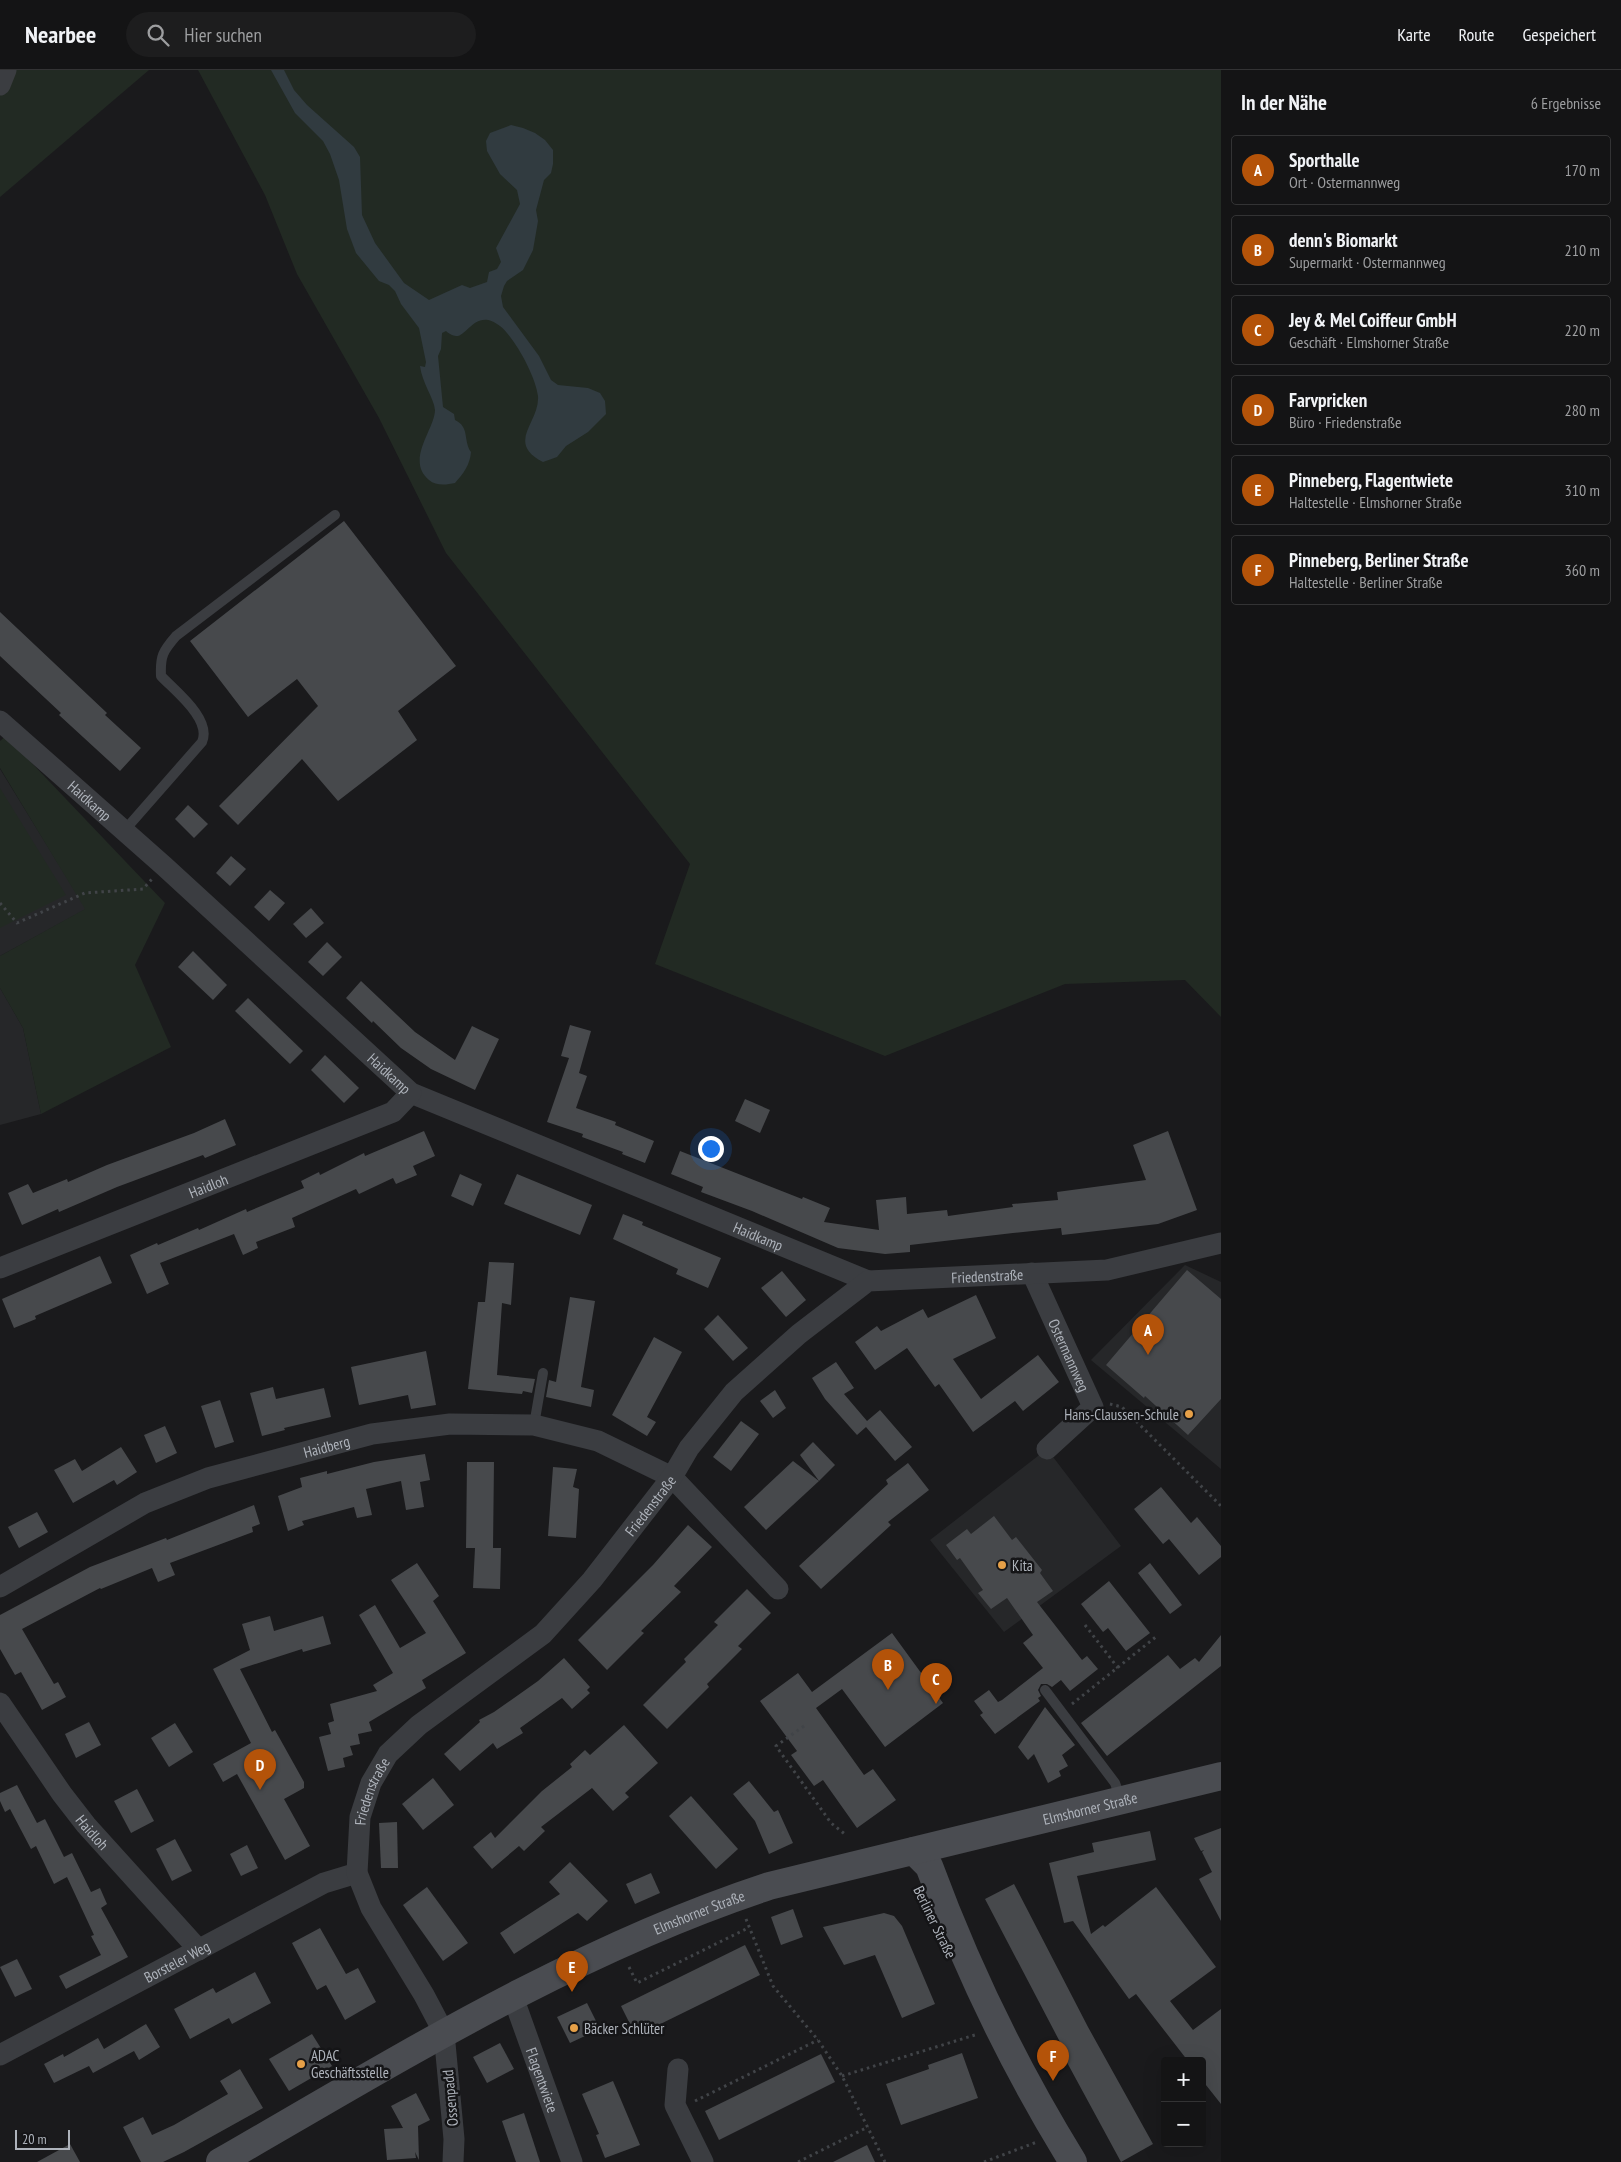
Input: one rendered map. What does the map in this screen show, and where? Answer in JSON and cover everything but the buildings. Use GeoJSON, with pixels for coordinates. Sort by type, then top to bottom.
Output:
{"type":"FeatureCollection","features":[{"type":"Feature","properties":{"kind":"main road","name":"Elmshorner Straße"},"geometry":{"type":"LineString","coordinates":[[220,2162],[444,2033],[513,1997],[648,1931],[725,1900],[769,1886],[1221,1776]]}},
{"type":"Feature","properties":{"kind":"main road","name":"Berliner Straße"},"geometry":{"type":"LineString","coordinates":[[914,1851],[929,1866],[985,2002],[1056,2135],[1073,2162]]}},
{"type":"Feature","properties":{"kind":"street"},"geometry":{"type":"LineString","coordinates":[[0,85],[6,70]]}},
{"type":"Feature","properties":{"kind":"street","name":"Haidkamp"},"geometry":{"type":"LineString","coordinates":[[0,721],[164,866],[411,1093],[868,1281]]}},
{"type":"Feature","properties":{"kind":"street","name":"Haidloh"},"geometry":{"type":"LineString","coordinates":[[0,1268],[393,1112],[411,1093]]}},
{"type":"Feature","properties":{"kind":"street","name":"Friedenstraße"},"geometry":{"type":"LineString","coordinates":[[444,2033],[424,1995],[371,1908],[357,1873],[360,1817],[371,1783],[388,1754],[419,1725],[544,1634],[592,1580],[672,1477],[689,1448],[734,1392],[798,1334],[868,1281],[1107,1270],[1221,1243]]}},
{"type":"Feature","properties":{"kind":"street","name":"Ostermannweg"},"geometry":{"type":"LineString","coordinates":[[1032,1273],[1094,1407],[1048,1449]]}},
{"type":"Feature","properties":{"kind":"street","name":"Haidberg"},"geometry":{"type":"LineString","coordinates":[[0,1587],[145,1503],[208,1478],[372,1434],[450,1424],[534,1424],[598,1441],[672,1477]]}},
{"type":"Feature","properties":{"kind":"street"},"geometry":{"type":"LineString","coordinates":[[672,1477],[778,1589]]}},
{"type":"Feature","properties":{"kind":"street","name":"Haidloh"},"geometry":{"type":"LineString","coordinates":[[0,1703],[62,1794],[86,1825],[199,1950]]}},
{"type":"Feature","properties":{"kind":"street","name":"Borsteler Weg"},"geometry":{"type":"LineString","coordinates":[[0,2055],[324,1883],[357,1873]]}},
{"type":"Feature","properties":{"kind":"street","name":"Flagentwiete"},"geometry":{"type":"LineString","coordinates":[[513,1997],[572,2162]]}},
{"type":"Feature","properties":{"kind":"street","name":"Ossenpadd"},"geometry":{"type":"LineString","coordinates":[[444,2033],[454,2139],[453,2162]]}},
{"type":"Feature","properties":{"kind":"street"},"geometry":{"type":"LineString","coordinates":[[678,2069],[675,2105],[703,2162]]}},
{"type":"Feature","properties":{"kind":"lane"},"geometry":{"type":"LineString","coordinates":[[124,831],[202,742],[204,736],[202,721],[161,676],[160,660],[168,646],[176,636],[335,515]]}},
{"type":"Feature","properties":{"kind":"lane"},"geometry":{"type":"LineString","coordinates":[[534,1424],[543,1373]]}},
{"type":"Feature","properties":{"kind":"lane"},"geometry":{"type":"LineString","coordinates":[[1045,1690],[1115,1783],[1122,1800]]}},
{"type":"Feature","properties":{"kind":"path"},"geometry":{"type":"LineString","coordinates":[[0,903],[17,923],[85,893],[144,889],[164,866]]}},
{"type":"Feature","properties":{"kind":"path"},"geometry":{"type":"LineString","coordinates":[[1094,1407],[1106,1403],[1122,1407],[1221,1506]]}},
{"type":"Feature","properties":{"kind":"path"},"geometry":{"type":"LineString","coordinates":[[1085,1625],[1118,1668]]}},
{"type":"Feature","properties":{"kind":"path"},"geometry":{"type":"LineString","coordinates":[[1062,1712],[1157,1636]]}},
{"type":"Feature","properties":{"kind":"path"},"geometry":{"type":"LineString","coordinates":[[804,1726],[776,1746],[831,1822],[846,1834]]}},
{"type":"Feature","properties":{"kind":"path"},"geometry":{"type":"LineString","coordinates":[[744,1913],[748,1928],[773,1986],[818,2040],[842,2076],[885,2162]]}},
{"type":"Feature","properties":{"kind":"path"},"geometry":{"type":"LineString","coordinates":[[629,1967],[637,1983],[748,1928]]}},
{"type":"Feature","properties":{"kind":"path"},"geometry":{"type":"LineString","coordinates":[[842,2076],[998,2028]]}},
{"type":"Feature","properties":{"kind":"path"},"geometry":{"type":"LineString","coordinates":[[675,2105],[692,2103],[818,2040]]}},
{"type":"Feature","properties":{"kind":"path"},"geometry":{"type":"LineString","coordinates":[[798,2162],[868,2127]]}},
{"type":"Feature","properties":{"kind":"path"},"geometry":{"type":"LineString","coordinates":[[984,2162],[1056,2135]]}},
{"type":"Feature","properties":{"kind":"shaded area"},"geometry":{"type":"Polygon","coordinates":[[[0,70],[149,70],[0,197],[0,70]]]}},
{"type":"Feature","properties":{"kind":"shaded area"},"geometry":{"type":"Polygon","coordinates":[[[198,70],[1221,70],[1221,1017],[1185,980],[1065,984],[885,1056],[655,964],[690,864],[446,553],[379,418],[297,274],[265,195],[198,70]]]}},
{"type":"Feature","properties":{"kind":"shaded area"},"geometry":{"type":"Polygon","coordinates":[[[271,70],[284,70],[294,90],[307,105],[354,147],[360,157],[362,215],[375,243],[404,283],[429,300],[462,285],[470,288],[487,282],[489,272],[497,269],[501,262],[496,248],[520,204],[517,190],[500,174],[487,151],[486,141],[490,133],[511,125],[523,128],[545,140],[553,150],[551,173],[544,180],[536,210],[538,221],[533,250],[523,270],[507,281],[501,296],[503,307],[539,356],[551,380],[558,385],[588,388],[600,393],[605,401],[606,414],[588,432],[566,446],[557,457],[543,462],[532,455],[526,447],[525,439],[537,406],[538,396],[536,388],[529,369],[512,339],[500,326],[492,321],[485,320],[473,324],[460,335],[453,336],[446,331],[442,333],[441,349],[438,356],[443,407],[454,414],[455,420],[465,430],[471,452],[468,465],[455,483],[438,484],[432,482],[422,472],[420,454],[434,418],[435,410],[433,400],[421,372],[420,366],[425,367],[426,362],[419,328],[401,304],[395,291],[389,285],[379,281],[356,253],[347,229],[339,180],[330,154],[323,141],[295,113],[271,70]]]}},
{"type":"Feature","properties":{"kind":"shaded area"},"geometry":{"type":"Polygon","coordinates":[[[6,736],[165,903],[135,965],[171,1047],[41,1114],[23,1028],[0,988],[0,956],[85,909],[0,768],[0,741],[6,736]]]}},
{"type":"Feature","properties":{"kind":"shaded area"},"geometry":{"type":"Polygon","coordinates":[[[0,769],[86,909],[0,956],[0,769]]]}},
{"type":"Feature","properties":{"kind":"shaded area"},"geometry":{"type":"Polygon","coordinates":[[[0,788],[66,895],[0,928],[0,788]]]}},
{"type":"Feature","properties":{"kind":"shaded area"},"geometry":{"type":"Polygon","coordinates":[[[0,988],[23,1028],[41,1114],[0,1125],[0,988]]]}},
{"type":"Feature","properties":{"kind":"shaded area","name":"Hans-Claussen-Schule"},"geometry":{"type":"Polygon","coordinates":[[[1185,1265],[1221,1282],[1221,1469],[1091,1360],[1185,1265]]]}},
{"type":"Feature","properties":{"kind":"shaded area"},"geometry":{"type":"Polygon","coordinates":[[[1047,1449],[1121,1546],[1004,1632],[930,1540],[1047,1449]]]}},
{"type":"Feature","properties":{"kind":"place","name":"Sporthalle"},"geometry":{"type":"Point","coordinates":[1148,1355]}},
{"type":"Feature","properties":{"kind":"place","name":"Hans-Claussen-Schule"},"geometry":{"type":"Point","coordinates":[1189,1414]}},
{"type":"Feature","properties":{"kind":"place","name":"Kita"},"geometry":{"type":"Point","coordinates":[1002,1565]}},
{"type":"Feature","properties":{"kind":"place","name":"denn's Biomarkt"},"geometry":{"type":"Point","coordinates":[888,1690]}},
{"type":"Feature","properties":{"kind":"place","name":"Jey & Mel Coiffeur GmbH"},"geometry":{"type":"Point","coordinates":[936,1704]}},
{"type":"Feature","properties":{"kind":"place","name":"Farvpricken"},"geometry":{"type":"Point","coordinates":[260,1790]}},
{"type":"Feature","properties":{"kind":"place","name":"Pinneberg, Flagentwiete"},"geometry":{"type":"Point","coordinates":[572,1992]}},
{"type":"Feature","properties":{"kind":"place","name":"Bäcker Schlüter"},"geometry":{"type":"Point","coordinates":[574,2028]}},
{"type":"Feature","properties":{"kind":"place","name":"ADAC Geschäftsstelle"},"geometry":{"type":"Point","coordinates":[301,2064]}},
{"type":"Feature","properties":{"kind":"place","name":"Pinneberg, Berliner Straße"},"geometry":{"type":"Point","coordinates":[1053,2081]}}]}
